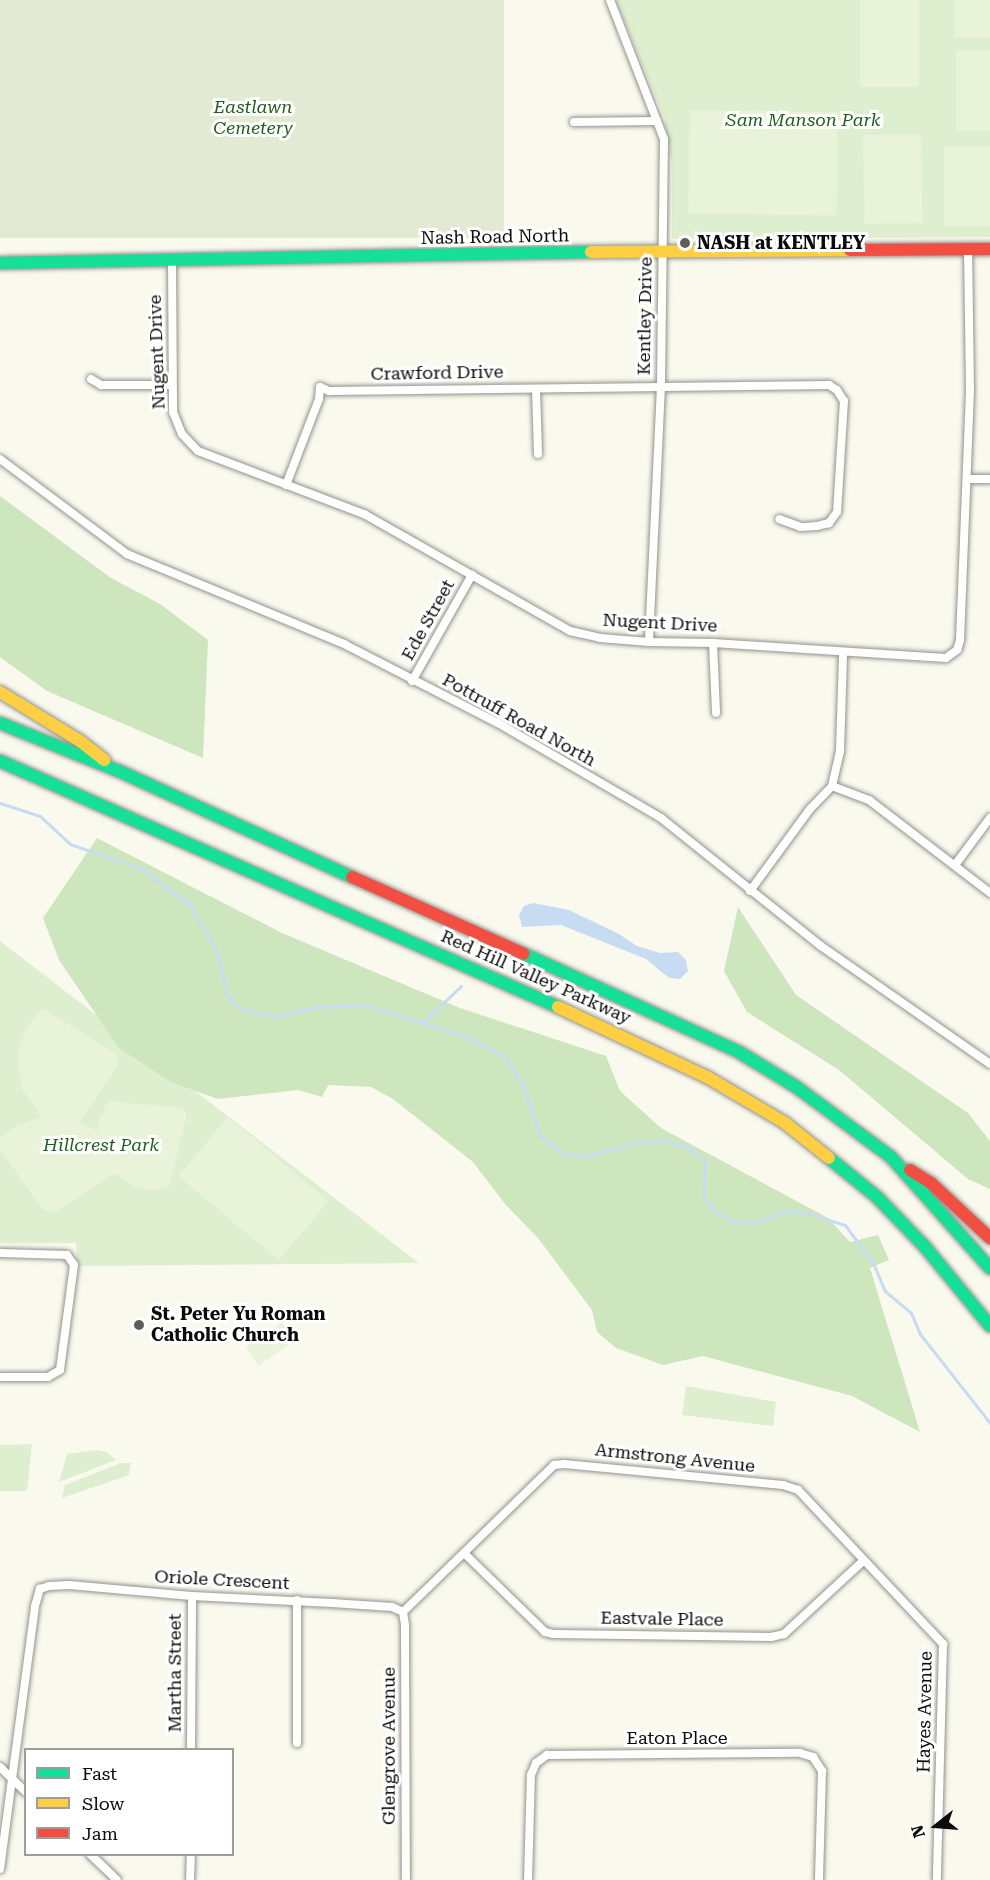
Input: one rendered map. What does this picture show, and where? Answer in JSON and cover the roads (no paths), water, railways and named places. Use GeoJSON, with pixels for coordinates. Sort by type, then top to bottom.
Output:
{"type":"FeatureCollection","features":[{"type":"Feature","properties":{"kind":"main road","name":"Nash Road North"},"geometry":{"type":"LineString","coordinates":[[0,262],[172,261],[662,251],[990,249]]}},
{"type":"Feature","properties":{"kind":"main road"},"geometry":{"type":"LineString","coordinates":[[0,692],[80,741],[119,771]]}},
{"type":"Feature","properties":{"kind":"main road","name":"Red Hill Valley Parkway"},"geometry":{"type":"LineString","coordinates":[[0,723],[119,771],[739,1052],[795,1086],[891,1157],[990,1268]]}},
{"type":"Feature","properties":{"kind":"main road","name":"Red Hill Valley Parkway"},"geometry":{"type":"LineString","coordinates":[[0,761],[624,1036],[707,1077],[785,1123],[877,1197],[926,1248],[990,1326]]}},
{"type":"Feature","properties":{"kind":"main road"},"geometry":{"type":"LineString","coordinates":[[891,1157],[931,1183],[990,1238]]}},
{"type":"Feature","properties":{"kind":"street","name":"Kentley Drive"},"geometry":{"type":"LineString","coordinates":[[610,0],[664,139],[660,386],[649,642]]}},
{"type":"Feature","properties":{"kind":"street"},"geometry":{"type":"LineString","coordinates":[[574,122],[657,121]]}},
{"type":"Feature","properties":{"kind":"street","name":"Nugent Drive"},"geometry":{"type":"LineString","coordinates":[[172,261],[173,412],[182,434],[198,451],[371,518],[570,631],[600,638],[649,642],[713,643],[946,658],[957,650],[960,640],[970,390],[968,249]]}},
{"type":"Feature","properties":{"kind":"street"},"geometry":{"type":"LineString","coordinates":[[91,379],[101,385],[172,385]]}},
{"type":"Feature","properties":{"kind":"street","name":"Crawford Drive"},"geometry":{"type":"LineString","coordinates":[[286,485],[319,399],[320,387],[329,391],[829,385],[837,390],[844,401],[840,497],[837,512],[829,523],[817,526],[801,527],[779,519]]}},
{"type":"Feature","properties":{"kind":"street"},"geometry":{"type":"LineString","coordinates":[[536,389],[538,454]]}},
{"type":"Feature","properties":{"kind":"street","name":"Pottruff Road North"},"geometry":{"type":"LineString","coordinates":[[0,459],[128,554],[344,644],[412,681],[498,723],[661,819],[821,946],[990,1064]]}},
{"type":"Feature","properties":{"kind":"street"},"geometry":{"type":"LineString","coordinates":[[967,479],[990,479]]}},
{"type":"Feature","properties":{"kind":"street","name":"Ede Street"},"geometry":{"type":"LineString","coordinates":[[412,681],[472,575]]}},
{"type":"Feature","properties":{"kind":"street"},"geometry":{"type":"LineString","coordinates":[[713,643],[716,713]]}},
{"type":"Feature","properties":{"kind":"street"},"geometry":{"type":"LineString","coordinates":[[750,891],[810,809],[832,786],[840,752],[843,653]]}},
{"type":"Feature","properties":{"kind":"street"},"geometry":{"type":"LineString","coordinates":[[832,786],[869,800],[990,893]]}},
{"type":"Feature","properties":{"kind":"street"},"geometry":{"type":"LineString","coordinates":[[955,865],[990,819]]}},
{"type":"Feature","properties":{"kind":"street"},"geometry":{"type":"LineString","coordinates":[[0,1253],[67,1255],[74,1268],[63,1361],[56,1373],[48,1377],[0,1377]]}},
{"type":"Feature","properties":{"kind":"street","name":"Armstrong Avenue"},"geometry":{"type":"LineString","coordinates":[[402,1612],[546,1472],[554,1465],[564,1464],[783,1485],[798,1490],[863,1561],[939,1638]]}},
{"type":"Feature","properties":{"kind":"street","name":"Eastvale Place"},"geometry":{"type":"LineString","coordinates":[[464,1553],[545,1632],[554,1634],[771,1636],[783,1634],[863,1561]]}},
{"type":"Feature","properties":{"kind":"street","name":"Oriole Crescent"},"geometry":{"type":"LineString","coordinates":[[11,1778],[40,1589],[69,1585],[192,1596],[392,1607],[402,1612]]}},
{"type":"Feature","properties":{"kind":"street","name":"Martha Street"},"geometry":{"type":"LineString","coordinates":[[191,1748],[192,1596]]}},
{"type":"Feature","properties":{"kind":"street"},"geometry":{"type":"LineString","coordinates":[[297,1600],[297,1743]]}},
{"type":"Feature","properties":{"kind":"street","name":"Glengrove Avenue"},"geometry":{"type":"LineString","coordinates":[[402,1612],[405,1625],[406,1880]]}},
{"type":"Feature","properties":{"kind":"street","name":"Hayes Avenue"},"geometry":{"type":"LineString","coordinates":[[937,1880],[944,1649],[939,1638]]}},
{"type":"Feature","properties":{"kind":"street","name":"Eaton Place"},"geometry":{"type":"LineString","coordinates":[[528,1880],[531,1775],[536,1763],[547,1755],[800,1753],[813,1757],[822,1771],[819,1880]]}},
{"type":"Feature","properties":{"kind":"street"},"geometry":{"type":"LineString","coordinates":[[0,1767],[24,1790]]}},
{"type":"Feature","properties":{"kind":"street"},"geometry":{"type":"LineString","coordinates":[[0,1869],[11,1778]]}},
{"type":"Feature","properties":{"kind":"street"},"geometry":{"type":"LineString","coordinates":[[92,1856],[117,1880]]}},
{"type":"Feature","properties":{"kind":"street"},"geometry":{"type":"LineString","coordinates":[[190,1856],[190,1880]]}},
{"type":"Feature","properties":{"kind":"water"},"geometry":{"type":"Polygon","coordinates":[[[533,903],[569,910],[619,934],[637,946],[660,953],[678,952],[686,960],[688,971],[680,979],[669,978],[646,959],[561,925],[522,927],[519,915],[524,906],[533,903]]]}},
{"type":"Feature","properties":{"kind":"waterway"},"geometry":{"type":"LineString","coordinates":[[0,803],[40,816],[70,844],[142,869],[190,905],[216,949],[228,998],[243,1010],[276,1016],[317,1007],[365,1005],[463,1035],[505,1057],[523,1086],[540,1136],[561,1152],[581,1157],[635,1143],[664,1140],[687,1147],[705,1160],[704,1196],[714,1211],[733,1222],[759,1222],[785,1211],[808,1213],[845,1225],[873,1263],[885,1291],[911,1313],[920,1334],[990,1423]]}},
{"type":"Feature","properties":{"kind":"waterway"},"geometry":{"type":"LineString","coordinates":[[422,1023],[461,986]]}},
{"type":"Feature","properties":{"kind":"place","name":"NASH at KENTLEY"},"geometry":{"type":"Point","coordinates":[685,243]}},
{"type":"Feature","properties":{"kind":"place","name":"St. Peter Yu Roman Catholic Church"},"geometry":{"type":"Point","coordinates":[139,1325]}},
{"type":"Feature","properties":{"kind":"park label","name":"Eastlawn Cemetery"},"geometry":{"type":"Point","coordinates":[253,118]}},
{"type":"Feature","properties":{"kind":"park label","name":"Sam Manson Park"},"geometry":{"type":"Point","coordinates":[803,120]}},
{"type":"Feature","properties":{"kind":"park label","name":"Hillcrest Park"},"geometry":{"type":"Point","coordinates":[101,1145]}}]}
